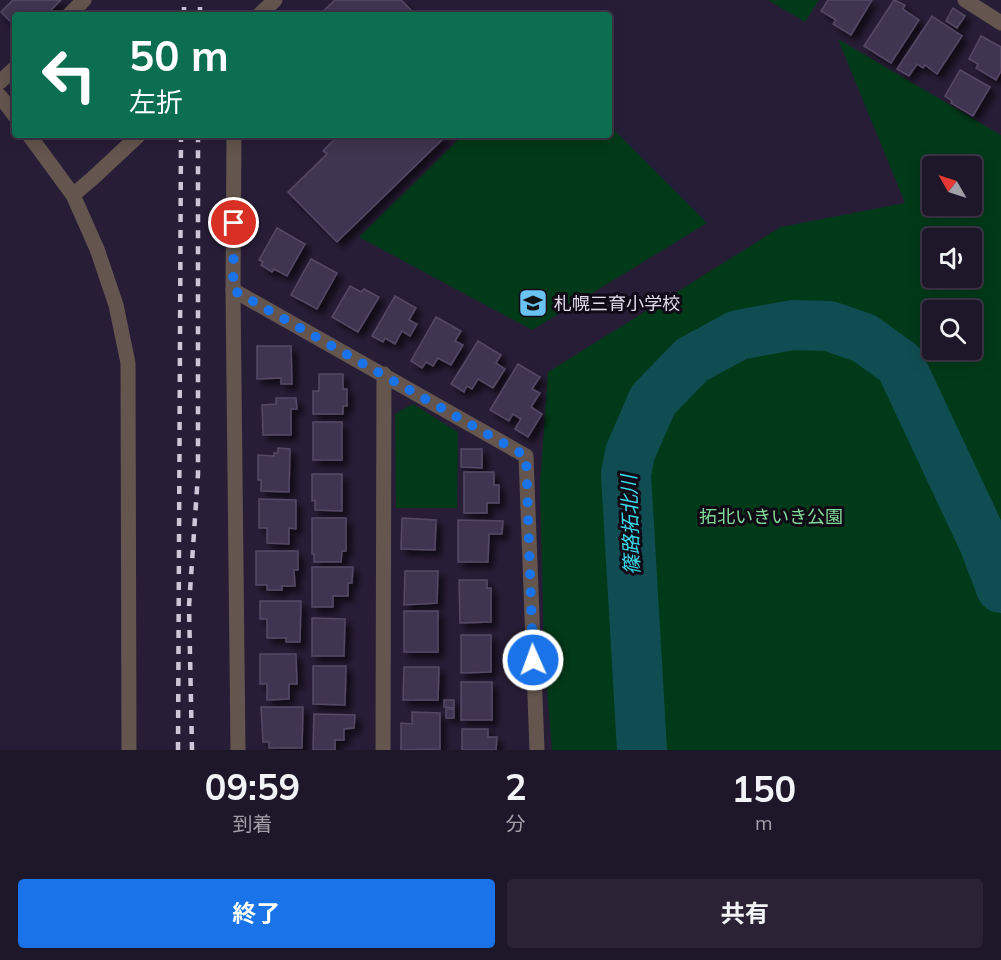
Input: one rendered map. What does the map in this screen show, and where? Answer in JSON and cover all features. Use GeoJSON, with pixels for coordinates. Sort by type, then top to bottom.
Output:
{"type":"FeatureCollection","features":[{"type":"Feature","properties":{"kind":"street"},"geometry":{"type":"LineString","coordinates":[[72,12],[84,0]]}},
{"type":"Feature","properties":{"kind":"street"},"geometry":{"type":"LineString","coordinates":[[263,12],[275,0]]}},
{"type":"Feature","properties":{"kind":"street"},"geometry":{"type":"LineString","coordinates":[[965,0],[1001,23]]}},
{"type":"Feature","properties":{"kind":"street"},"geometry":{"type":"LineString","coordinates":[[0,82],[12,71]]}},
{"type":"Feature","properties":{"kind":"street"},"geometry":{"type":"LineString","coordinates":[[0,96],[12,112]]}},
{"type":"Feature","properties":{"kind":"street"},"geometry":{"type":"LineString","coordinates":[[31,138],[73,195],[97,249],[116,306],[128,363],[129,750]]}},
{"type":"Feature","properties":{"kind":"street"},"geometry":{"type":"LineString","coordinates":[[73,195],[136,138]]}},
{"type":"Feature","properties":{"kind":"street"},"geometry":{"type":"LineString","coordinates":[[234,138],[233,290],[238,750]]}},
{"type":"Feature","properties":{"kind":"street"},"geometry":{"type":"LineString","coordinates":[[233,290],[526,456],[537,750]]}},
{"type":"Feature","properties":{"kind":"street"},"geometry":{"type":"LineString","coordinates":[[383,750],[384,374]]}},
{"type":"Feature","properties":{"kind":"green space"},"geometry":{"type":"Polygon","coordinates":[[[768,0],[819,0],[805,22],[768,0]]]}},
{"type":"Feature","properties":{"kind":"green space","name":"拓北いきいき公園"},"geometry":{"type":"Polygon","coordinates":[[[838,39],[1001,135],[1001,750],[552,750],[544,654],[540,484],[548,372],[781,227],[905,203],[838,39]]]}},
{"type":"Feature","properties":{"kind":"green space"},"geometry":{"type":"Polygon","coordinates":[[[612,128],[707,223],[532,330],[359,237],[460,138],[612,138],[612,128]]]}},
{"type":"Feature","properties":{"kind":"green space"},"geometry":{"type":"Polygon","coordinates":[[[413,404],[458,432],[457,508],[396,508],[395,414],[413,404]]]}},
{"type":"Feature","properties":{"kind":"building"},"geometry":{"type":"Polygon","coordinates":[[[13,0],[61,0],[49,12],[12,12],[12,23],[1,12],[13,0]]]}},
{"type":"Feature","properties":{"kind":"building"},"geometry":{"type":"Polygon","coordinates":[[[335,0],[401,0],[413,12],[322,12],[335,0]]]}},
{"type":"Feature","properties":{"kind":"building"},"geometry":{"type":"Polygon","coordinates":[[[828,0],[872,0],[851,35],[833,24],[836,20],[821,11],[828,0]]]}},
{"type":"Feature","properties":{"kind":"building"},"geometry":{"type":"Polygon","coordinates":[[[894,0],[905,5],[903,9],[919,20],[891,63],[864,46],[894,0]]]}},
{"type":"Feature","properties":{"kind":"building"},"geometry":{"type":"Polygon","coordinates":[[[953,8],[965,16],[957,28],[946,21],[953,8]]]}},
{"type":"Feature","properties":{"kind":"building"},"geometry":{"type":"Polygon","coordinates":[[[932,16],[962,36],[937,74],[925,65],[923,68],[917,64],[909,76],[897,69],[932,16]]]}},
{"type":"Feature","properties":{"kind":"building"},"geometry":{"type":"Polygon","coordinates":[[[981,36],[1001,47],[1001,71],[996,80],[976,68],[978,64],[969,59],[981,36]]]}},
{"type":"Feature","properties":{"kind":"building"},"geometry":{"type":"Polygon","coordinates":[[[960,70],[990,87],[973,116],[951,103],[952,101],[945,96],[960,70]]]}},
{"type":"Feature","properties":{"kind":"building"},"geometry":{"type":"Polygon","coordinates":[[[336,138],[444,138],[337,242],[288,192],[327,154],[323,151],[336,138]]]}},
{"type":"Feature","properties":{"kind":"building"},"geometry":{"type":"Polygon","coordinates":[[[277,228],[305,244],[287,276],[274,269],[272,272],[261,265],[263,262],[259,260],[277,228]]]}},
{"type":"Feature","properties":{"kind":"building"},"geometry":{"type":"Polygon","coordinates":[[[311,259],[337,273],[317,309],[291,295],[311,259]]]}},
{"type":"Feature","properties":{"kind":"building"},"geometry":{"type":"Polygon","coordinates":[[[350,286],[361,292],[364,289],[379,297],[358,332],[332,317],[350,286]]]}},
{"type":"Feature","properties":{"kind":"building"},"geometry":{"type":"Polygon","coordinates":[[[395,296],[416,308],[409,320],[417,324],[410,336],[402,331],[395,344],[385,338],[383,342],[372,336],[395,296]]]}},
{"type":"Feature","properties":{"kind":"building"},"geometry":{"type":"Polygon","coordinates":[[[436,317],[461,331],[455,341],[463,345],[451,365],[438,358],[433,366],[426,362],[422,368],[411,361],[436,317]]]}},
{"type":"Feature","properties":{"kind":"building"},"geometry":{"type":"Polygon","coordinates":[[[478,341],[501,355],[496,363],[505,369],[493,388],[478,379],[472,389],[467,386],[464,392],[451,384],[478,341]]]}},
{"type":"Feature","properties":{"kind":"building"},"geometry":{"type":"Polygon","coordinates":[[[257,346],[291,346],[292,384],[281,384],[281,378],[257,379],[257,346]]]}},
{"type":"Feature","properties":{"kind":"building"},"geometry":{"type":"Polygon","coordinates":[[[518,364],[540,377],[532,389],[540,393],[531,407],[542,414],[528,437],[515,429],[521,419],[513,414],[509,421],[490,410],[518,364]]]}},
{"type":"Feature","properties":{"kind":"building"},"geometry":{"type":"Polygon","coordinates":[[[319,374],[343,374],[343,389],[347,389],[347,406],[343,406],[343,414],[313,414],[313,391],[319,391],[319,374]]]}},
{"type":"Feature","properties":{"kind":"building"},"geometry":{"type":"Polygon","coordinates":[[[276,398],[296,398],[297,409],[291,409],[291,435],[263,435],[262,405],[276,404],[276,398]]]}},
{"type":"Feature","properties":{"kind":"building"},"geometry":{"type":"Polygon","coordinates":[[[313,422],[342,422],[342,460],[313,460],[313,422]]]}},
{"type":"Feature","properties":{"kind":"building"},"geometry":{"type":"Polygon","coordinates":[[[278,448],[290,449],[289,492],[261,491],[261,480],[258,480],[258,455],[274,456],[274,453],[278,453],[278,448]]]}},
{"type":"Feature","properties":{"kind":"building"},"geometry":{"type":"Polygon","coordinates":[[[461,449],[482,449],[482,468],[461,467],[461,449]]]}},
{"type":"Feature","properties":{"kind":"building"},"geometry":{"type":"Polygon","coordinates":[[[464,472],[494,472],[494,485],[499,485],[499,503],[487,503],[487,513],[464,513],[464,472]]]}},
{"type":"Feature","properties":{"kind":"building"},"geometry":{"type":"Polygon","coordinates":[[[312,474],[342,474],[342,511],[315,510],[315,500],[312,501],[312,474]]]}},
{"type":"Feature","properties":{"kind":"building"},"geometry":{"type":"Polygon","coordinates":[[[259,499],[296,500],[296,529],[289,528],[289,544],[267,543],[267,528],[259,528],[259,499]]]}},
{"type":"Feature","properties":{"kind":"building"},"geometry":{"type":"Polygon","coordinates":[[[312,518],[346,518],[346,551],[342,551],[341,562],[314,562],[312,518]]]}},
{"type":"Feature","properties":{"kind":"building"},"geometry":{"type":"Polygon","coordinates":[[[402,518],[436,520],[435,550],[401,549],[402,518]]]}},
{"type":"Feature","properties":{"kind":"building"},"geometry":{"type":"Polygon","coordinates":[[[458,520],[503,521],[502,534],[489,534],[488,562],[458,562],[458,520]]]}},
{"type":"Feature","properties":{"kind":"building"},"geometry":{"type":"Polygon","coordinates":[[[256,551],[298,551],[298,570],[294,570],[295,586],[282,586],[282,590],[267,590],[267,585],[256,585],[256,551]]]}},
{"type":"Feature","properties":{"kind":"building"},"geometry":{"type":"Polygon","coordinates":[[[312,567],[353,567],[352,583],[348,583],[348,596],[333,596],[333,607],[312,607],[312,567]]]}},
{"type":"Feature","properties":{"kind":"building"},"geometry":{"type":"Polygon","coordinates":[[[405,571],[438,571],[437,603],[404,605],[405,571]]]}},
{"type":"Feature","properties":{"kind":"building"},"geometry":{"type":"Polygon","coordinates":[[[459,580],[487,580],[487,588],[491,588],[491,622],[460,623],[459,580]]]}},
{"type":"Feature","properties":{"kind":"building"},"geometry":{"type":"Polygon","coordinates":[[[260,601],[301,601],[300,642],[286,642],[286,638],[267,638],[267,619],[260,619],[260,601]]]}},
{"type":"Feature","properties":{"kind":"building"},"geometry":{"type":"Polygon","coordinates":[[[404,611],[438,611],[438,652],[404,652],[404,611]]]}},
{"type":"Feature","properties":{"kind":"building"},"geometry":{"type":"Polygon","coordinates":[[[312,618],[345,619],[344,656],[312,656],[312,618]]]}},
{"type":"Feature","properties":{"kind":"building"},"geometry":{"type":"Polygon","coordinates":[[[461,635],[491,635],[491,672],[461,673],[461,635]]]}},
{"type":"Feature","properties":{"kind":"building"},"geometry":{"type":"Polygon","coordinates":[[[260,654],[296,654],[297,684],[289,684],[289,699],[267,700],[267,684],[260,684],[260,654]]]}},
{"type":"Feature","properties":{"kind":"building"},"geometry":{"type":"Polygon","coordinates":[[[313,666],[346,666],[345,705],[313,704],[313,666]]]}},
{"type":"Feature","properties":{"kind":"building"},"geometry":{"type":"Polygon","coordinates":[[[404,667],[439,667],[438,700],[403,700],[404,667]]]}},
{"type":"Feature","properties":{"kind":"building"},"geometry":{"type":"Polygon","coordinates":[[[461,682],[492,682],[492,720],[461,720],[461,682]]]}},
{"type":"Feature","properties":{"kind":"building"},"geometry":{"type":"Polygon","coordinates":[[[444,700],[454,700],[454,708],[444,707],[444,700]]]}},
{"type":"Feature","properties":{"kind":"building"},"geometry":{"type":"Polygon","coordinates":[[[261,707],[303,707],[302,748],[269,748],[269,742],[263,742],[261,707]]]}},
{"type":"Feature","properties":{"kind":"building"},"geometry":{"type":"Polygon","coordinates":[[[446,709],[454,709],[454,718],[446,718],[446,709]]]}},
{"type":"Feature","properties":{"kind":"building"},"geometry":{"type":"Polygon","coordinates":[[[412,712],[440,713],[440,749],[401,750],[401,723],[412,724],[412,712]]]}},
{"type":"Feature","properties":{"kind":"building"},"geometry":{"type":"Polygon","coordinates":[[[314,714],[355,715],[354,728],[344,729],[344,740],[335,740],[335,750],[313,750],[314,714]]]}},
{"type":"Feature","properties":{"kind":"building"},"geometry":{"type":"Polygon","coordinates":[[[462,729],[488,729],[488,737],[497,737],[496,750],[462,750],[462,729]]]}},
{"type":"Feature","properties":{"kind":"waterway","name":"篠路拓北川"},"geometry":{"type":"LineString","coordinates":[[642,750],[626,474],[630,453],[653,400],[692,360],[738,335],[793,325],[829,326],[864,338],[900,364],[984,543],[1001,588]]}},
{"type":"Feature","properties":{"kind":"railway"},"geometry":{"type":"LineString","coordinates":[[184,0],[184,12]]}},
{"type":"Feature","properties":{"kind":"railway"},"geometry":{"type":"LineString","coordinates":[[200,0],[200,12]]}},
{"type":"Feature","properties":{"kind":"railway"},"geometry":{"type":"LineString","coordinates":[[178,750],[181,138]]}},
{"type":"Feature","properties":{"kind":"railway"},"geometry":{"type":"LineString","coordinates":[[192,750],[189,606],[198,474],[198,138]]}},
{"type":"Feature","properties":{"kind":"place","name":"札幌三育小学校"},"geometry":{"type":"Point","coordinates":[533,303]}},
{"type":"Feature","properties":{"kind":"route"},"geometry":{"type":"LineString","coordinates":[[234,223],[233,290],[526,456],[533,660]]}}]}
